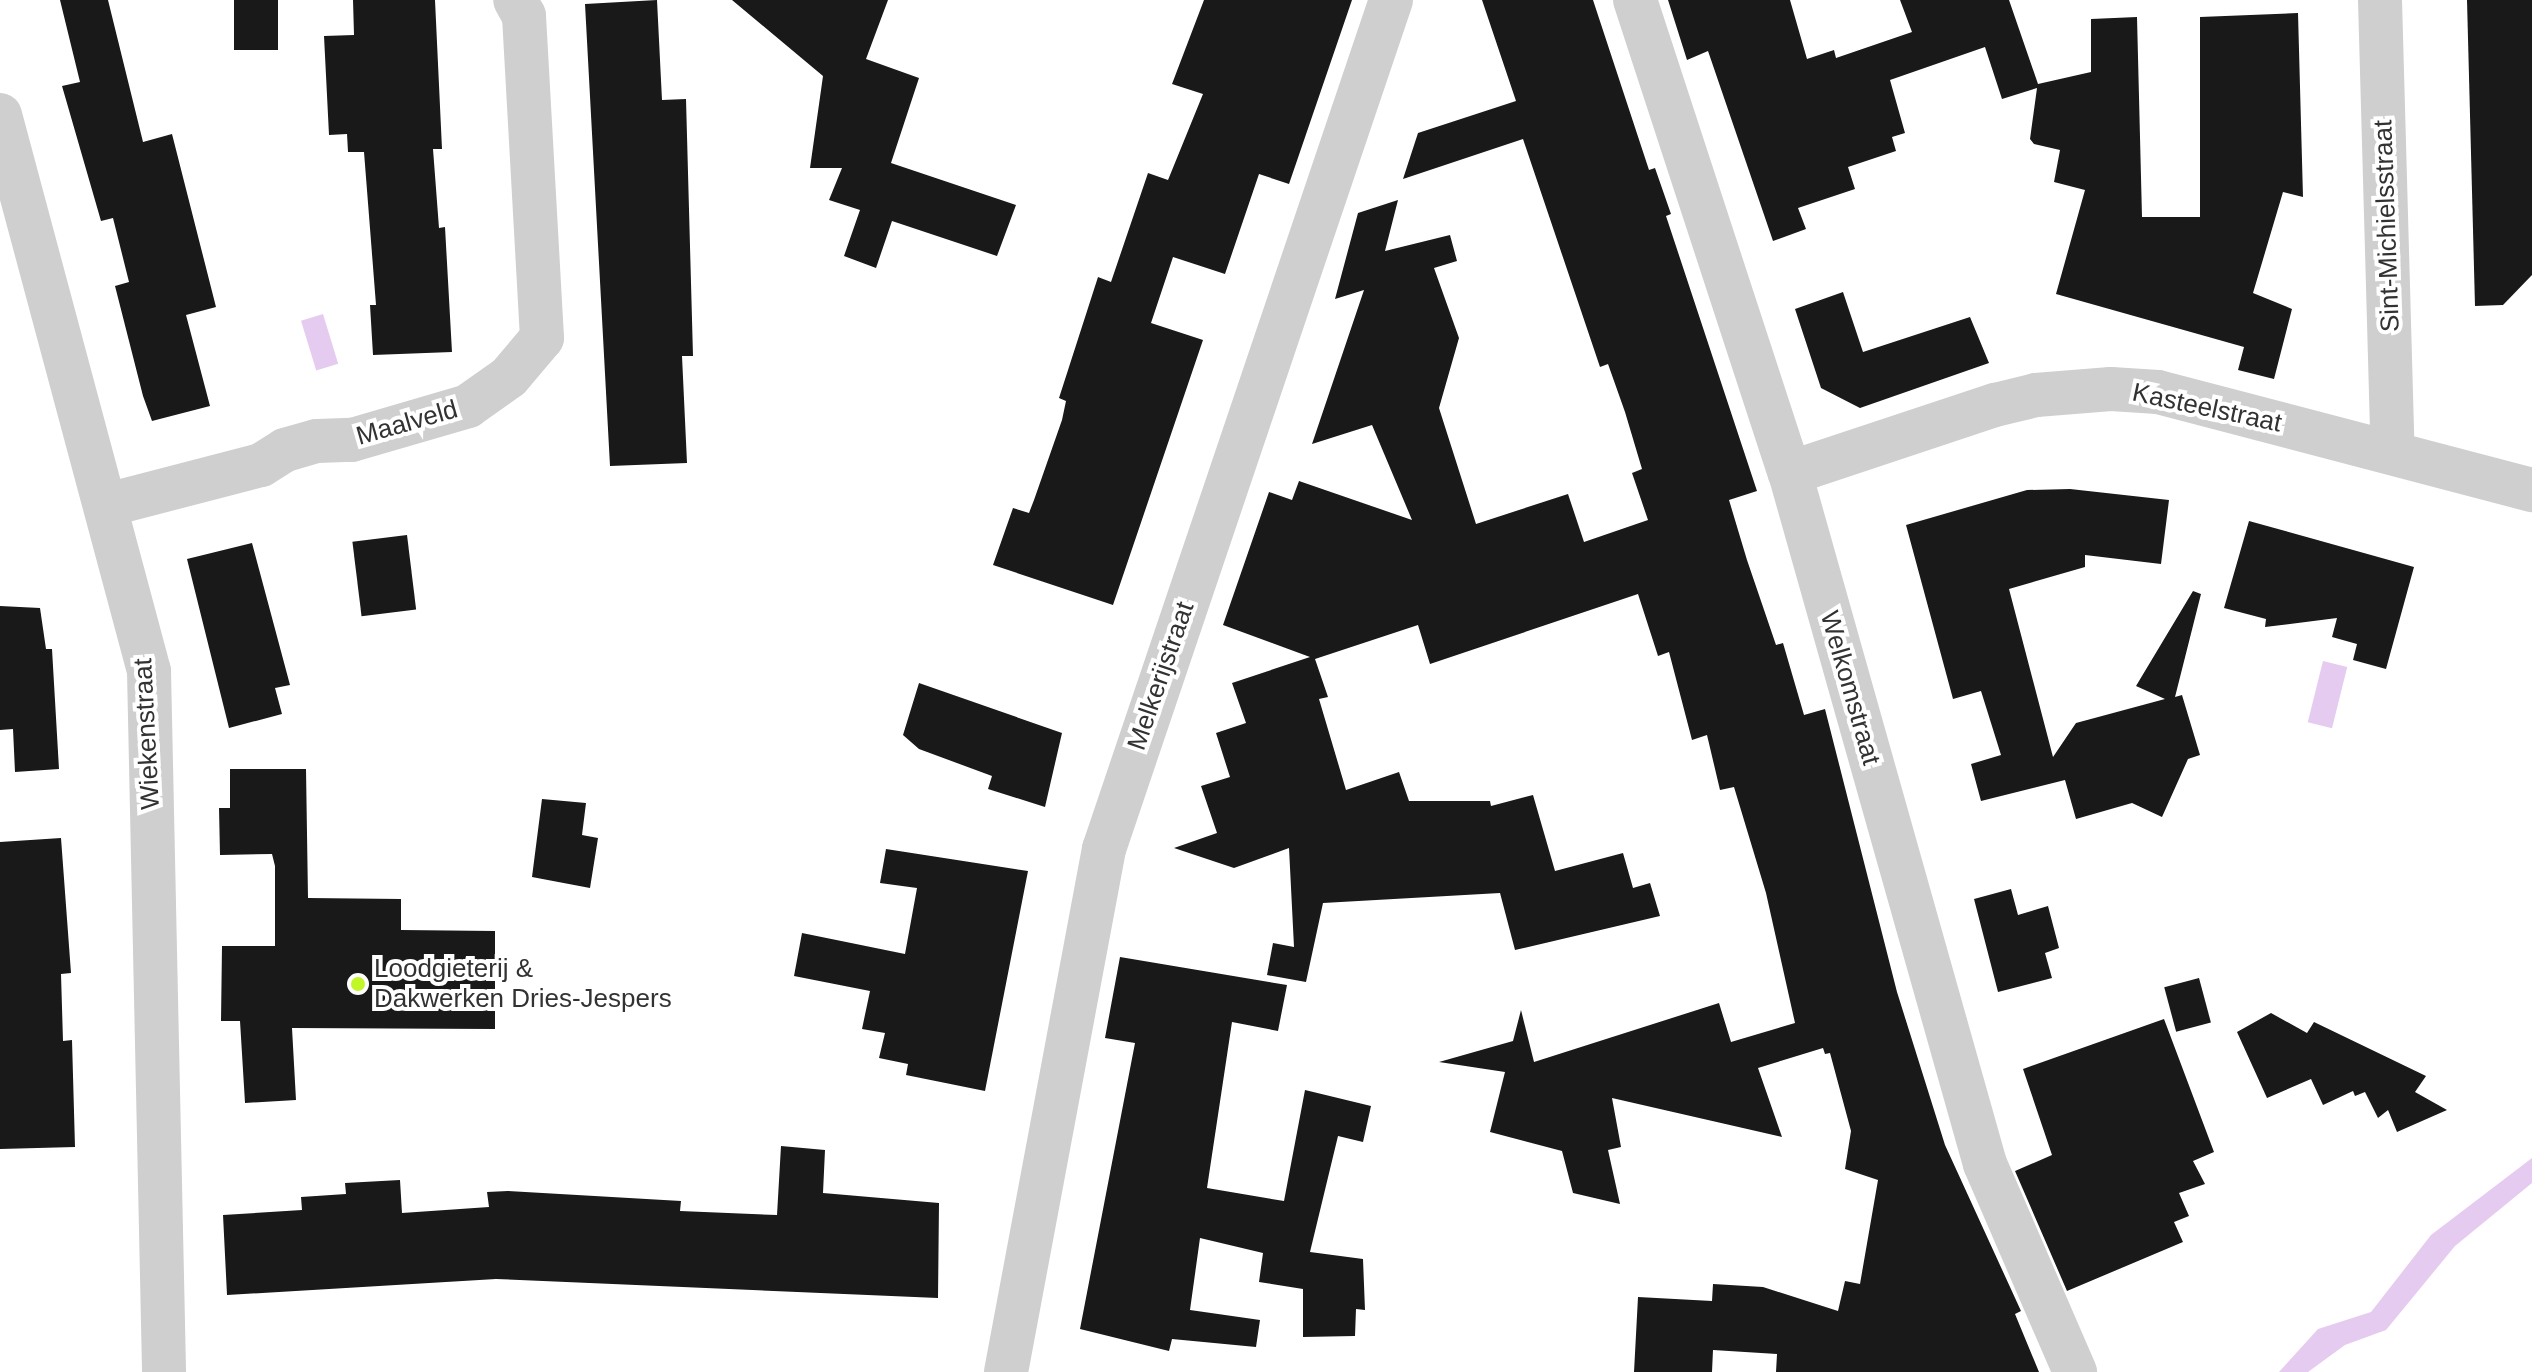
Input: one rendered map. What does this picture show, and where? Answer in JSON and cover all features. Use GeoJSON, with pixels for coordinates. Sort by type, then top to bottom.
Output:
{"type":"FeatureCollection","features":[{"type":"Feature","properties":{"kind":"street","name":"Maalveld"},"geometry":{"type":"LineString","coordinates":[[107,505],[261,465],[306,444],[352,440],[468,406],[509,377],[542,338],[524,16],[515,0]]}},
{"type":"Feature","properties":{"kind":"street","name":"Melkerijstraat"},"geometry":{"type":"LineString","coordinates":[[1006,1372],[1104,849],[1391,0]]}},
{"type":"Feature","properties":{"kind":"street","name":"Welkomstraat"},"geometry":{"type":"LineString","coordinates":[[1635,0],[1790,473],[1985,1164],[2075,1372]]}},
{"type":"Feature","properties":{"kind":"street","name":"Sint-Michielsstraat"},"geometry":{"type":"LineString","coordinates":[[2380,0],[2393,453]]}},
{"type":"Feature","properties":{"kind":"street","name":"Wiekenstraat"},"geometry":{"type":"LineString","coordinates":[[0,115],[107,505],[149,671],[164,1372]]}},
{"type":"Feature","properties":{"kind":"street","name":"Kasteelstraat"},"geometry":{"type":"LineString","coordinates":[[1790,473],[1995,405],[2036,395],[2111,389],[2158,392],[2532,490]]}},
{"type":"Feature","properties":{"kind":"shaded area"},"geometry":{"type":"Polygon","coordinates":[[[323,314],[338,364],[316,370],[301,321],[323,314]]]}},
{"type":"Feature","properties":{"kind":"shaded area"},"geometry":{"type":"Polygon","coordinates":[[[2323,661],[2347,667],[2332,728],[2308,722],[2323,661]]]}},
{"type":"Feature","properties":{"kind":"shaded area"},"geometry":{"type":"Polygon","coordinates":[[[2532,1158],[2532,1183],[2455,1246],[2386,1330],[2345,1345],[2308,1372],[2279,1372],[2318,1329],[2371,1312],[2431,1235],[2532,1158]]]}},
{"type":"Feature","properties":{"kind":"building"},"geometry":{"type":"Polygon","coordinates":[[[60,0],[108,0],[143,142],[172,134],[216,307],[186,315],[210,406],[152,421],[115,286],[129,282],[113,218],[101,221],[62,86],[80,82],[60,0]]]}},
{"type":"Feature","properties":{"kind":"building"},"geometry":{"type":"Polygon","coordinates":[[[234,0],[278,0],[278,50],[234,50],[234,0]]]}},
{"type":"Feature","properties":{"kind":"building"},"geometry":{"type":"Polygon","coordinates":[[[353,0],[435,0],[442,149],[433,149],[439,228],[445,227],[452,352],[373,355],[370,305],[376,305],[364,152],[348,152],[347,134],[329,135],[324,36],[354,35],[353,0]]]}},
{"type":"Feature","properties":{"kind":"building"},"geometry":{"type":"Polygon","coordinates":[[[657,0],[662,100],[686,99],[693,356],[682,356],[687,463],[610,466],[585,4],[657,0]]]}},
{"type":"Feature","properties":{"kind":"building"},"geometry":{"type":"Polygon","coordinates":[[[732,0],[888,0],[866,59],[919,78],[891,163],[1016,205],[997,256],[892,221],[876,268],[844,256],[860,210],[829,200],[842,168],[810,168],[823,76],[732,0]]]}},
{"type":"Feature","properties":{"kind":"building"},"geometry":{"type":"Polygon","coordinates":[[[1204,0],[1352,0],[1289,184],[1259,174],[1225,274],[1173,257],[1151,323],[1203,340],[1113,605],[993,565],[1013,508],[1029,513],[1034,500],[1062,420],[1066,401],[1059,398],[1098,277],[1111,282],[1148,173],[1168,180],[1203,94],[1172,84],[1204,0]]]}},
{"type":"Feature","properties":{"kind":"building"},"geometry":{"type":"Polygon","coordinates":[[[1482,0],[1593,0],[1649,170],[1655,168],[1671,214],[1666,216],[1757,491],[1729,500],[1747,560],[1776,645],[1783,643],[1804,715],[1825,709],[1897,992],[1945,1145],[2021,1311],[2015,1314],[2039,1372],[1776,1372],[1777,1354],[1713,1350],[1712,1372],[1634,1372],[1638,1297],[1712,1301],[1713,1284],[1763,1287],[1838,1311],[1845,1281],[1860,1284],[1878,1180],[1845,1169],[1851,1131],[1830,1053],[1825,1054],[1823,1048],[1758,1068],[1782,1137],[1612,1098],[1621,1147],[1608,1150],[1620,1204],[1573,1193],[1562,1151],[1490,1132],[1505,1072],[1439,1062],[1513,1041],[1521,1010],[1534,1062],[1719,1003],[1731,1042],[1795,1023],[1766,893],[1734,787],[1720,790],[1707,735],[1692,740],[1669,652],[1658,656],[1638,594],[1430,664],[1418,625],[1315,659],[1328,697],[1319,699],[1346,790],[1399,772],[1409,801],[1490,801],[1491,806],[1533,795],[1555,871],[1623,853],[1633,888],[1650,883],[1660,916],[1515,950],[1500,893],[1323,903],[1306,982],[1267,975],[1273,943],[1294,947],[1289,848],[1234,868],[1174,848],[1217,833],[1201,786],[1230,777],[1216,733],[1246,723],[1232,683],[1310,657],[1223,625],[1269,492],[1292,500],[1299,481],[1412,520],[1372,425],[1312,444],[1364,290],[1335,299],[1358,213],[1398,200],[1385,251],[1450,235],[1457,261],[1434,268],[1459,338],[1439,408],[1476,524],[1568,494],[1584,542],[1648,520],[1632,473],[1642,469],[1625,412],[1608,364],[1600,367],[1523,139],[1403,179],[1418,133],[1516,101],[1482,0]]]}},
{"type":"Feature","properties":{"kind":"building"},"geometry":{"type":"Polygon","coordinates":[[[1668,0],[1790,0],[1807,59],[1834,50],[1836,58],[1912,32],[1900,0],[2009,0],[2038,84],[2091,72],[2091,19],[2137,17],[2142,217],[2200,217],[2200,17],[2298,13],[2303,197],[2283,192],[2253,293],[2292,309],[2274,379],[2238,370],[2244,347],[2056,294],[2085,190],[2054,182],[2060,150],[2034,144],[2030,139],[2037,88],[2002,99],[1985,47],[1890,80],[1905,133],[1892,137],[1896,151],[1848,167],[1855,189],[1798,208],[1806,229],[1773,241],[1708,51],[1687,60],[1668,0]]]}},
{"type":"Feature","properties":{"kind":"building"},"geometry":{"type":"Polygon","coordinates":[[[2467,0],[2532,0],[2532,275],[2503,305],[2475,306],[2467,0]]]}},
{"type":"Feature","properties":{"kind":"building"},"geometry":{"type":"Polygon","coordinates":[[[1843,292],[1863,352],[1970,317],[1989,363],[1860,408],[1821,388],[1795,309],[1843,292]]]}},
{"type":"Feature","properties":{"kind":"building"},"geometry":{"type":"Polygon","coordinates":[[[2070,489],[2169,500],[2161,564],[2085,555],[2085,567],[2009,589],[2053,757],[2076,723],[2165,699],[2136,686],[2193,591],[2201,594],[2175,697],[2182,695],[2200,755],[2188,759],[2162,817],[2132,803],[2076,819],[2065,780],[1981,801],[1971,764],[2001,755],[1981,691],[1953,699],[1906,525],[2027,490],[2070,489]]]}},
{"type":"Feature","properties":{"kind":"building"},"geometry":{"type":"Polygon","coordinates":[[[2249,521],[2414,567],[2386,669],[2353,660],[2357,644],[2332,637],[2337,618],[2265,627],[2266,619],[2224,608],[2249,521]]]}},
{"type":"Feature","properties":{"kind":"building"},"geometry":{"type":"Polygon","coordinates":[[[407,535],[416,609],[362,616],[352,542],[407,535]]]}},
{"type":"Feature","properties":{"kind":"building"},"geometry":{"type":"Polygon","coordinates":[[[252,543],[290,685],[275,688],[282,714],[229,728],[187,559],[252,543]]]}},
{"type":"Feature","properties":{"kind":"building"},"geometry":{"type":"Polygon","coordinates":[[[0,606],[40,608],[46,649],[52,649],[59,769],[15,772],[13,729],[0,730],[0,606]]]}},
{"type":"Feature","properties":{"kind":"building"},"geometry":{"type":"Polygon","coordinates":[[[919,683],[1062,733],[1045,807],[988,789],[992,776],[919,749],[903,735],[919,683]]]}},
{"type":"Feature","properties":{"kind":"building","name":"Loodgieterij & Dakwerken Dries-Jespers"},"geometry":{"type":"Polygon","coordinates":[[[230,769],[306,769],[308,898],[401,899],[401,930],[495,931],[495,1029],[292,1028],[296,1100],[245,1103],[240,1021],[221,1021],[222,946],[275,946],[275,866],[272,854],[220,855],[219,808],[230,808],[230,769]]]}},
{"type":"Feature","properties":{"kind":"building"},"geometry":{"type":"Polygon","coordinates":[[[542,799],[586,803],[582,835],[598,838],[590,888],[532,877],[542,799]]]}},
{"type":"Feature","properties":{"kind":"building"},"geometry":{"type":"Polygon","coordinates":[[[61,838],[71,973],[61,974],[63,1041],[72,1040],[75,1147],[0,1149],[0,842],[61,838]]]}},
{"type":"Feature","properties":{"kind":"building"},"geometry":{"type":"Polygon","coordinates":[[[886,849],[1028,871],[985,1091],[906,1075],[908,1064],[879,1058],[885,1033],[862,1029],[870,991],[794,976],[802,933],[905,954],[917,888],[880,883],[886,849]]]}},
{"type":"Feature","properties":{"kind":"building"},"geometry":{"type":"Polygon","coordinates":[[[2011,889],[2018,915],[2048,906],[2059,948],[2045,953],[2052,978],[1998,992],[1974,899],[2011,889]]]}},
{"type":"Feature","properties":{"kind":"building"},"geometry":{"type":"Polygon","coordinates":[[[1120,957],[1287,985],[1278,1031],[1232,1022],[1207,1188],[1284,1201],[1305,1090],[1371,1106],[1363,1142],[1338,1136],[1310,1252],[1363,1259],[1365,1310],[1356,1309],[1355,1336],[1303,1337],[1303,1289],[1259,1282],[1263,1253],[1200,1238],[1190,1310],[1260,1320],[1256,1347],[1172,1339],[1169,1351],[1080,1329],[1135,1043],[1105,1038],[1120,957]]]}},
{"type":"Feature","properties":{"kind":"building"},"geometry":{"type":"Polygon","coordinates":[[[2199,978],[2211,1022],[2176,1032],[2164,987],[2199,978]]]}},
{"type":"Feature","properties":{"kind":"building"},"geometry":{"type":"Polygon","coordinates":[[[2271,1013],[2307,1033],[2314,1022],[2426,1076],[2415,1092],[2447,1110],[2397,1132],[2388,1110],[2378,1118],[2365,1092],[2355,1096],[2353,1091],[2323,1105],[2311,1079],[2267,1098],[2237,1032],[2271,1013]]]}},
{"type":"Feature","properties":{"kind":"building"},"geometry":{"type":"Polygon","coordinates":[[[2164,1019],[2214,1152],[2193,1161],[2205,1184],[2179,1193],[2189,1216],[2174,1222],[2183,1242],[2067,1291],[2015,1171],[2052,1155],[2023,1069],[2164,1019]]]}},
{"type":"Feature","properties":{"kind":"building"},"geometry":{"type":"Polygon","coordinates":[[[781,1146],[825,1150],[823,1193],[939,1203],[938,1298],[496,1279],[227,1295],[223,1215],[302,1210],[301,1197],[346,1194],[345,1183],[400,1180],[402,1213],[489,1207],[487,1192],[508,1191],[681,1201],[680,1211],[777,1215],[781,1146]]]}},
{"type":"Feature","properties":{"kind":"place","name":"Loodgieterij & Dakwerken Dries-Jespers"},"geometry":{"type":"Point","coordinates":[358,984]}}]}
